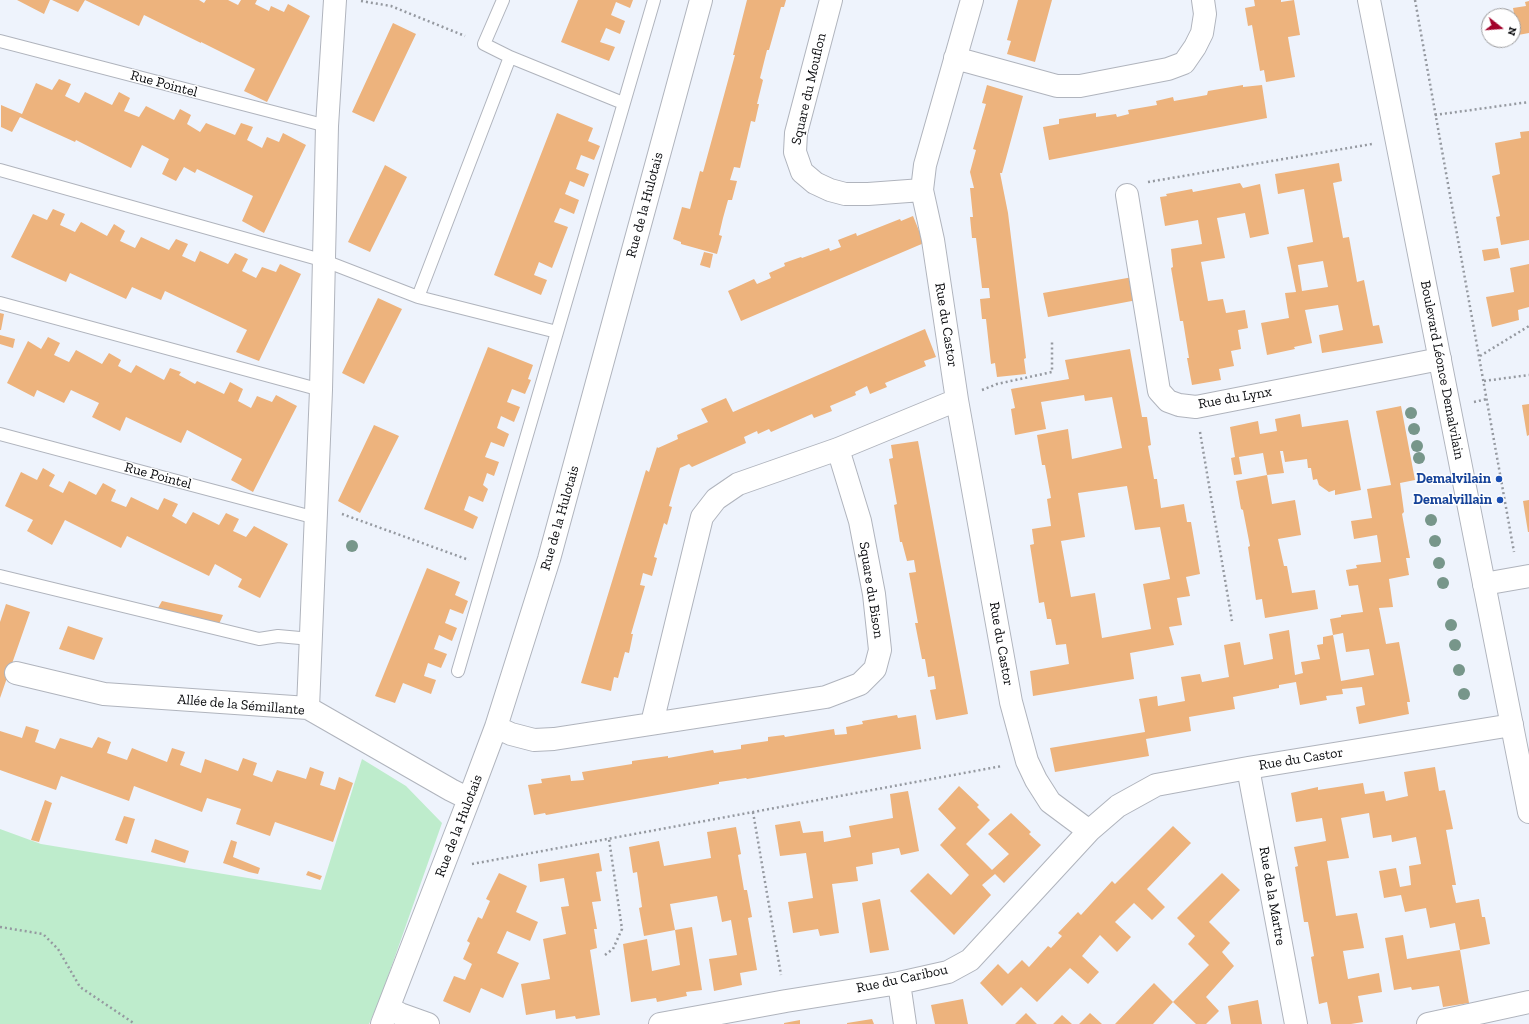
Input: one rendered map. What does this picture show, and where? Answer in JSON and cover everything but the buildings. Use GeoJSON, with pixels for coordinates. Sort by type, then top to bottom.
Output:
{"type":"FeatureCollection","features":[{"type":"Feature","properties":{"kind":"street"},"geometry":{"type":"LineString","coordinates":[[308,708],[321,390],[327,126],[335,0]]}},
{"type":"Feature","properties":{"kind":"street","name":"Rue de la Hulotais"},"geometry":{"type":"LineString","coordinates":[[386,1016],[496,727],[549,559],[701,0]]}},
{"type":"Feature","properties":{"kind":"street","name":"Square du Mouflon"},"geometry":{"type":"LineString","coordinates":[[831,0],[796,133],[795,152],[802,172],[815,183],[830,190],[845,194],[922,190]]}},
{"type":"Feature","properties":{"kind":"street","name":"Rue du Castor"},"geometry":{"type":"LineString","coordinates":[[972,0],[925,165],[922,190],[933,240],[957,400],[1011,702],[1027,761],[1036,780],[1050,802],[1089,831],[1118,806],[1156,785],[1248,768],[1512,725]]}},
{"type":"Feature","properties":{"kind":"street"},"geometry":{"type":"LineString","coordinates":[[955,58],[1057,86],[1080,86],[1168,69],[1184,63],[1195,47],[1202,33],[1205,14],[1203,0]]}},
{"type":"Feature","properties":{"kind":"street","name":"Boulevard Léonce Demalvilain"},"geometry":{"type":"LineString","coordinates":[[1369,0],[1529,812]]}},
{"type":"Feature","properties":{"kind":"street","name":"Rue du Lynx"},"geometry":{"type":"LineString","coordinates":[[1127,195],[1159,391],[1168,401],[1179,405],[1196,407],[1440,359]]}},
{"type":"Feature","properties":{"kind":"street"},"geometry":{"type":"LineString","coordinates":[[652,723],[702,517],[716,498],[738,484],[838,449],[957,400]]}},
{"type":"Feature","properties":{"kind":"street","name":"Square du Bison"},"geometry":{"type":"LineString","coordinates":[[496,727],[511,734],[534,740],[554,739],[826,696],[860,684],[875,670],[880,650],[874,594],[860,521],[838,449]]}},
{"type":"Feature","properties":{"kind":"street"},"geometry":{"type":"LineString","coordinates":[[1484,584],[1522,577]]}},
{"type":"Feature","properties":{"kind":"street","name":"Allée de la Sémillante"},"geometry":{"type":"LineString","coordinates":[[16,673],[104,694],[308,708],[469,799]]}},
{"type":"Feature","properties":{"kind":"street","name":"Rue de la Martre"},"geometry":{"type":"LineString","coordinates":[[1248,768],[1296,1024]]}},
{"type":"Feature","properties":{"kind":"street","name":"Rue du Caribou"},"geometry":{"type":"LineString","coordinates":[[660,1024],[786,1001],[899,983],[948,972],[970,960],[1089,831]]}},
{"type":"Feature","properties":{"kind":"street"},"geometry":{"type":"LineString","coordinates":[[899,983],[905,1024]]}},
{"type":"Feature","properties":{"kind":"street"},"geometry":{"type":"LineString","coordinates":[[1428,1024],[1529,1002]]}},
{"type":"Feature","properties":{"kind":"street"},"geometry":{"type":"LineString","coordinates":[[386,1016],[400,1014],[428,1024]]}},
{"type":"Feature","properties":{"kind":"lane"},"geometry":{"type":"LineString","coordinates":[[503,0],[484,44],[510,57],[623,103]]}},
{"type":"Feature","properties":{"kind":"lane"},"geometry":{"type":"LineString","coordinates":[[458,671],[654,0]]}},
{"type":"Feature","properties":{"kind":"lane","name":"Rue Pointel"},"geometry":{"type":"LineString","coordinates":[[0,41],[327,126]]}},
{"type":"Feature","properties":{"kind":"lane"},"geometry":{"type":"LineString","coordinates":[[418,297],[510,57]]}},
{"type":"Feature","properties":{"kind":"lane"},"geometry":{"type":"LineString","coordinates":[[0,170],[325,261],[418,297],[557,332]]}},
{"type":"Feature","properties":{"kind":"lane"},"geometry":{"type":"LineString","coordinates":[[0,303],[321,390]]}},
{"type":"Feature","properties":{"kind":"lane","name":"Rue Pointel"},"geometry":{"type":"LineString","coordinates":[[0,434],[316,518]]}},
{"type":"Feature","properties":{"kind":"lane"},"geometry":{"type":"LineString","coordinates":[[0,576],[259,639],[278,636],[311,639]]}},
{"type":"Feature","properties":{"kind":"path"},"geometry":{"type":"LineString","coordinates":[[355,0],[391,6],[484,44]]}},
{"type":"Feature","properties":{"kind":"path"},"geometry":{"type":"LineString","coordinates":[[1415,0],[1515,557],[1522,577]]}},
{"type":"Feature","properties":{"kind":"path"},"geometry":{"type":"LineString","coordinates":[[1435,115],[1529,102]]}},
{"type":"Feature","properties":{"kind":"path"},"geometry":{"type":"LineString","coordinates":[[1127,195],[1147,182],[1396,140]]}},
{"type":"Feature","properties":{"kind":"path"},"geometry":{"type":"LineString","coordinates":[[1480,356],[1529,326]]}},
{"type":"Feature","properties":{"kind":"path"},"geometry":{"type":"LineString","coordinates":[[957,400],[997,384],[1052,372],[1052,342]]}},
{"type":"Feature","properties":{"kind":"path"},"geometry":{"type":"LineString","coordinates":[[1484,382],[1529,375]]}},
{"type":"Feature","properties":{"kind":"path"},"geometry":{"type":"LineString","coordinates":[[1196,407],[1232,621]]}},
{"type":"Feature","properties":{"kind":"path"},"geometry":{"type":"LineString","coordinates":[[316,518],[340,513],[488,567]]}},
{"type":"Feature","properties":{"kind":"path"},"geometry":{"type":"LineString","coordinates":[[448,854],[474,865],[1027,761]]}},
{"type":"Feature","properties":{"kind":"path"},"geometry":{"type":"LineString","coordinates":[[753,812],[786,1001]]}},
{"type":"Feature","properties":{"kind":"path"},"geometry":{"type":"LineString","coordinates":[[605,955],[613,949],[622,929],[609,839]]}},
{"type":"Feature","properties":{"kind":"path"},"geometry":{"type":"LineString","coordinates":[[0,927],[43,934],[58,949],[80,987],[135,1024]]}},
{"type":"Feature","properties":{"kind":"green space"},"geometry":{"type":"Polygon","coordinates":[[[362,759],[406,786],[442,823],[380,999],[369,1024],[0,1024],[0,829],[41,844],[321,890],[362,759]]]}},
{"type":"Feature","properties":{"kind":"place","name":"Demalvilain"},"geometry":{"type":"Point","coordinates":[1499,479]}},
{"type":"Feature","properties":{"kind":"place","name":"Demalvillain"},"geometry":{"type":"Point","coordinates":[1500,500]}}]}
